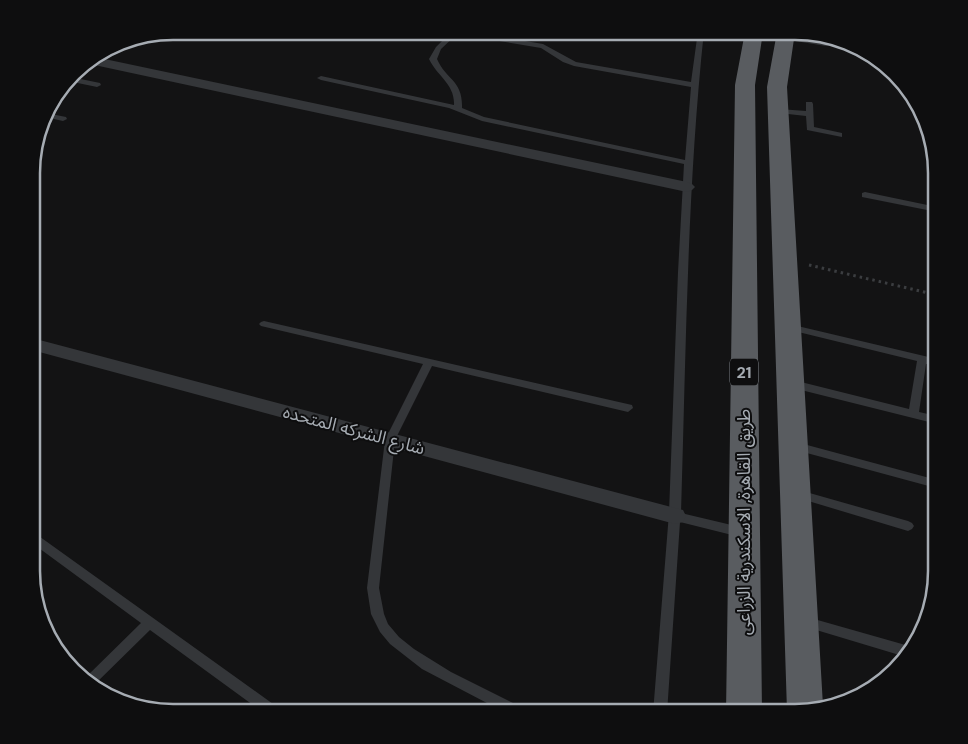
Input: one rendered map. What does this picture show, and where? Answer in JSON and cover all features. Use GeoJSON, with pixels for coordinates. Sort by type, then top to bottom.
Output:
{"type":"FeatureCollection","features":[{"type":"Feature","properties":{"kind":"highway","name":"طريق القاهرة, الاسكندرية الزراعى"},"geometry":{"type":"LineString","coordinates":[[744,704],[745,85],[753,40]]}},
{"type":"Feature","properties":{"kind":"highway"},"geometry":{"type":"LineString","coordinates":[[784,40],[777,88],[804,704]]}},
{"type":"Feature","properties":{"kind":"street"},"geometry":{"type":"LineString","coordinates":[[99,62],[687,187]]}},
{"type":"Feature","properties":{"kind":"street","name":"شارع الشركه المتحده"},"geometry":{"type":"LineString","coordinates":[[40,346],[675,516]]}},
{"type":"Feature","properties":{"kind":"lane"},"geometry":{"type":"LineString","coordinates":[[446,40],[438,48],[433,59],[438,69],[455,87],[459,101],[458,109]]}},
{"type":"Feature","properties":{"kind":"lane"},"geometry":{"type":"LineString","coordinates":[[505,40],[543,46],[574,64],[694,85]]}},
{"type":"Feature","properties":{"kind":"lane"},"geometry":{"type":"LineString","coordinates":[[661,704],[675,516],[687,187],[694,85],[700,40]]}},
{"type":"Feature","properties":{"kind":"lane"},"geometry":{"type":"LineString","coordinates":[[321,78],[458,109],[482,119],[689,163]]}},
{"type":"Feature","properties":{"kind":"lane"},"geometry":{"type":"LineString","coordinates":[[77,81],[97,85]]}},
{"type":"Feature","properties":{"kind":"lane"},"geometry":{"type":"LineString","coordinates":[[809,104],[810,128],[839,135]]}},
{"type":"Feature","properties":{"kind":"lane"},"geometry":{"type":"LineString","coordinates":[[779,111],[809,114]]}},
{"type":"Feature","properties":{"kind":"lane"},"geometry":{"type":"LineString","coordinates":[[53,117],[63,119]]}},
{"type":"Feature","properties":{"kind":"lane"},"geometry":{"type":"LineString","coordinates":[[865,195],[928,208]]}},
{"type":"Feature","properties":{"kind":"lane"},"geometry":{"type":"LineString","coordinates":[[264,324],[628,408]]}},
{"type":"Feature","properties":{"kind":"lane"},"geometry":{"type":"LineString","coordinates":[[787,326],[928,360]]}},
{"type":"Feature","properties":{"kind":"lane"},"geometry":{"type":"LineString","coordinates":[[913,414],[922,359]]}},
{"type":"Feature","properties":{"kind":"lane"},"geometry":{"type":"LineString","coordinates":[[429,362],[390,440],[373,588],[376,608],[384,628],[397,644],[416,659],[503,704]]}},
{"type":"Feature","properties":{"kind":"lane"},"geometry":{"type":"LineString","coordinates":[[790,383],[928,418]]}},
{"type":"Feature","properties":{"kind":"lane"},"geometry":{"type":"LineString","coordinates":[[792,445],[928,482]]}},
{"type":"Feature","properties":{"kind":"lane"},"geometry":{"type":"LineString","coordinates":[[794,493],[908,526]]}},
{"type":"Feature","properties":{"kind":"lane"},"geometry":{"type":"LineString","coordinates":[[675,516],[744,532]]}},
{"type":"Feature","properties":{"kind":"lane"},"geometry":{"type":"LineString","coordinates":[[40,542],[264,704]]}},
{"type":"Feature","properties":{"kind":"lane"},"geometry":{"type":"LineString","coordinates":[[800,620],[902,650]]}},
{"type":"Feature","properties":{"kind":"lane"},"geometry":{"type":"LineString","coordinates":[[93,678],[150,622]]}},
{"type":"Feature","properties":{"kind":"path"},"geometry":{"type":"LineString","coordinates":[[784,258],[928,293]]}}]}
